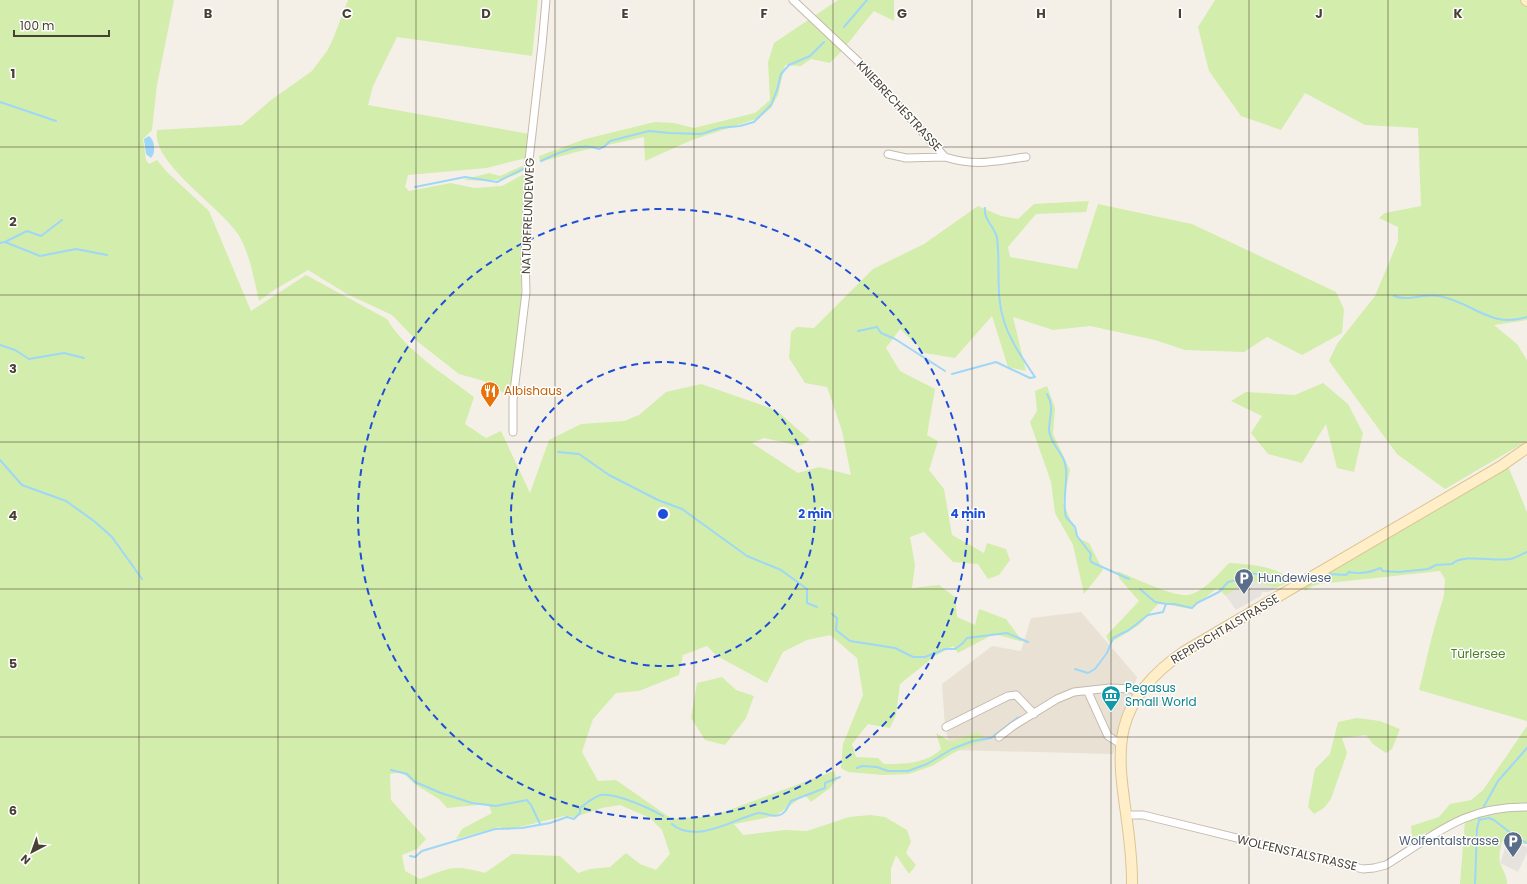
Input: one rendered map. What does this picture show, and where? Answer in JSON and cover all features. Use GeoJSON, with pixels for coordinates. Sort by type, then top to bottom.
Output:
{"type":"FeatureCollection","features":[{"type":"Feature","properties":{"kind":"main road","name":"REPPISCHTALSTRASSE"},"geometry":{"type":"LineString","coordinates":[[1132,884],[1131,851],[1120,775],[1121,744],[1128,717],[1140,693],[1157,672],[1185,651],[1501,466],[1527,448]]}},
{"type":"Feature","properties":{"kind":"street","name":"NATURFREUNDEWEG"},"geometry":{"type":"LineString","coordinates":[[513,432],[513,400],[526,292],[525,258],[529,160],[546,0]]}},
{"type":"Feature","properties":{"kind":"street","name":"KNIEBRECHESTRASSE"},"geometry":{"type":"LineString","coordinates":[[793,0],[861,64],[945,157],[963,162],[984,163],[1026,157]]}},
{"type":"Feature","properties":{"kind":"street"},"geometry":{"type":"LineString","coordinates":[[888,154],[906,158],[945,157]]}},
{"type":"Feature","properties":{"kind":"street"},"geometry":{"type":"LineString","coordinates":[[999,737],[1013,726],[1057,699],[1074,692],[1088,692],[1110,688],[1132,689],[1140,693]]}},
{"type":"Feature","properties":{"kind":"street"},"geometry":{"type":"LineString","coordinates":[[1088,692],[1108,736],[1116,743],[1121,744]]}},
{"type":"Feature","properties":{"kind":"street"},"geometry":{"type":"LineString","coordinates":[[946,727],[1008,696],[1016,695],[1034,714]]}},
{"type":"Feature","properties":{"kind":"street","name":"WOLFENSTALSTRASSE"},"geometry":{"type":"LineString","coordinates":[[1126,815],[1143,816],[1363,869],[1386,865],[1450,824],[1481,811],[1506,807],[1527,807]]}},
{"type":"Feature","properties":{"kind":"shaded area","name":"Hundewiese"},"geometry":{"type":"Polygon","coordinates":[[[1253,581],[1276,588],[1269,592],[1262,592],[1261,596],[1236,610],[1226,596],[1237,588],[1253,581]]]}},
{"type":"Feature","properties":{"kind":"shaded area"},"geometry":{"type":"Polygon","coordinates":[[[1081,612],[1137,677],[1113,754],[951,750],[945,727],[942,684],[992,646],[1021,651],[1031,618],[1081,612]]]}},
{"type":"Feature","properties":{"kind":"shaded area","name":"Wolfentalstrasse"},"geometry":{"type":"Polygon","coordinates":[[[1508,839],[1527,847],[1527,853],[1518,872],[1500,863],[1508,839]]]}},
{"type":"Feature","properties":{"kind":"green space"},"geometry":{"type":"Polygon","coordinates":[[[0,0],[174,0],[157,85],[152,130],[143,139],[146,160],[149,164],[157,160],[167,172],[209,211],[251,311],[306,275],[387,319],[395,331],[415,352],[474,397],[465,424],[486,438],[501,431],[530,493],[549,440],[581,424],[624,421],[639,415],[666,392],[701,384],[776,410],[810,440],[800,446],[764,438],[752,443],[798,473],[819,467],[851,475],[842,431],[827,387],[805,383],[789,358],[791,332],[797,327],[814,328],[873,269],[924,244],[978,206],[1001,216],[1018,219],[1034,204],[1089,201],[1086,212],[1036,214],[1008,247],[1010,257],[1077,269],[1098,204],[1192,224],[1336,292],[1344,309],[1342,333],[1302,355],[1267,337],[1244,352],[1185,350],[1155,340],[1090,326],[1053,330],[1013,317],[1026,371],[1008,367],[992,316],[955,358],[925,353],[900,329],[886,348],[900,371],[935,389],[927,435],[938,441],[929,470],[944,489],[952,535],[984,553],[987,543],[1006,549],[1010,560],[999,575],[988,579],[978,564],[953,562],[924,532],[910,537],[915,565],[912,588],[939,585],[955,597],[957,617],[975,625],[979,609],[1006,619],[1023,642],[994,634],[958,653],[953,646],[935,656],[900,684],[896,715],[890,728],[868,724],[852,744],[856,757],[878,758],[884,764],[899,764],[928,758],[941,749],[936,733],[951,742],[978,732],[986,740],[955,752],[932,766],[909,774],[883,775],[848,772],[841,768],[843,744],[863,695],[857,658],[830,635],[807,640],[783,652],[767,683],[717,656],[707,646],[683,655],[679,675],[639,691],[616,693],[593,719],[582,752],[598,781],[616,780],[672,819],[713,816],[834,771],[837,779],[830,788],[811,802],[805,795],[775,816],[734,824],[743,835],[785,830],[807,831],[849,817],[870,815],[885,817],[907,830],[911,842],[906,853],[916,865],[909,874],[896,855],[891,869],[891,884],[0,884],[0,0]],[[402,772],[390,774],[391,800],[426,839],[417,849],[402,855],[405,871],[420,879],[451,868],[474,870],[485,873],[512,854],[560,856],[578,873],[590,869],[610,867],[626,853],[640,864],[656,870],[670,854],[662,830],[650,818],[620,805],[602,808],[575,817],[564,816],[508,830],[499,827],[456,839],[462,829],[492,813],[488,804],[447,808],[439,799],[416,785],[402,772]]]}},
{"type":"Feature","properties":{"kind":"green space"},"geometry":{"type":"Polygon","coordinates":[[[348,0],[538,0],[532,56],[397,37],[373,86],[368,105],[529,134],[526,158],[487,168],[408,175],[405,187],[409,191],[451,183],[474,188],[502,186],[524,174],[521,244],[521,315],[509,396],[484,381],[459,374],[418,342],[392,315],[347,294],[308,270],[274,290],[259,301],[249,258],[238,234],[229,223],[175,170],[158,143],[157,130],[242,125],[271,100],[312,71],[327,51],[348,0]]]}},
{"type":"Feature","properties":{"kind":"green space"},"geometry":{"type":"Polygon","coordinates":[[[838,0],[894,0],[894,21],[874,11],[842,51],[830,63],[811,59],[801,66],[785,65],[778,95],[771,108],[759,118],[692,140],[645,161],[644,137],[580,151],[540,162],[539,156],[585,139],[655,122],[674,123],[694,128],[755,113],[770,100],[768,62],[774,43],[838,0]]]}},
{"type":"Feature","properties":{"kind":"green space"},"geometry":{"type":"Polygon","coordinates":[[[1215,0],[1527,0],[1527,320],[1494,325],[1517,344],[1527,360],[1527,441],[1445,489],[1397,454],[1329,361],[1337,344],[1375,296],[1398,241],[1398,227],[1379,218],[1385,213],[1421,206],[1418,128],[1365,125],[1305,93],[1281,130],[1241,116],[1209,71],[1198,27],[1215,0]]]}},
{"type":"Feature","properties":{"kind":"green space"},"geometry":{"type":"Polygon","coordinates":[[[522,166],[525,170],[503,179],[463,180],[489,173],[500,176],[522,166]]]}},
{"type":"Feature","properties":{"kind":"green space"},"geometry":{"type":"Polygon","coordinates":[[[1323,383],[1348,404],[1363,433],[1354,472],[1337,468],[1326,424],[1302,463],[1268,454],[1251,433],[1262,416],[1231,401],[1246,392],[1295,395],[1323,383]]]}},
{"type":"Feature","properties":{"kind":"green space"},"geometry":{"type":"Polygon","coordinates":[[[1047,386],[1055,408],[1053,434],[1070,470],[1063,502],[1078,538],[1089,543],[1103,570],[1084,594],[1073,545],[1055,513],[1051,482],[1030,422],[1037,411],[1035,391],[1047,386]]]}},
{"type":"Feature","properties":{"kind":"green space","name":"Türlersee"},"geometry":{"type":"Polygon","coordinates":[[[1508,466],[1527,512],[1527,721],[1419,690],[1444,595],[1445,579],[1440,571],[1320,584],[1305,591],[1303,586],[1508,466]]]}},
{"type":"Feature","properties":{"kind":"green space"},"geometry":{"type":"Polygon","coordinates":[[[1229,563],[1252,565],[1275,570],[1288,577],[1289,582],[1276,588],[1262,584],[1245,585],[1226,596],[1217,588],[1191,609],[1159,603],[1139,625],[1110,643],[1106,636],[1139,601],[1119,578],[1117,571],[1163,590],[1181,595],[1188,595],[1200,590],[1229,563]]]}},
{"type":"Feature","properties":{"kind":"green space"},"geometry":{"type":"Polygon","coordinates":[[[722,677],[736,690],[754,696],[746,718],[725,745],[705,740],[691,718],[697,683],[722,677]]]}},
{"type":"Feature","properties":{"kind":"green space"},"geometry":{"type":"Polygon","coordinates":[[[1357,718],[1380,721],[1400,729],[1392,749],[1386,753],[1373,744],[1366,735],[1342,738],[1347,753],[1331,799],[1324,808],[1314,814],[1308,807],[1315,769],[1330,754],[1338,722],[1357,718]]]}},
{"type":"Feature","properties":{"kind":"green space"},"geometry":{"type":"Polygon","coordinates":[[[1527,726],[1527,844],[1522,844],[1517,848],[1502,841],[1499,861],[1506,876],[1507,884],[1460,884],[1465,819],[1412,838],[1411,826],[1439,817],[1450,804],[1471,800],[1483,790],[1527,726]]]}},
{"type":"Feature","properties":{"kind":"water"},"geometry":{"type":"Polygon","coordinates":[[[149,136],[153,140],[154,147],[154,153],[151,158],[146,154],[144,139],[149,136]]]}},
{"type":"Feature","properties":{"kind":"waterway"},"geometry":{"type":"LineString","coordinates":[[844,27],[867,0]]}},
{"type":"Feature","properties":{"kind":"waterway"},"geometry":{"type":"LineString","coordinates":[[541,161],[577,147],[585,146],[599,149],[610,141],[649,131],[701,134],[720,128],[740,126],[754,122],[771,105],[781,74],[789,65],[810,56],[824,42]]}},
{"type":"Feature","properties":{"kind":"waterway"},"geometry":{"type":"LineString","coordinates":[[0,102],[56,121]]}},
{"type":"Feature","properties":{"kind":"waterway"},"geometry":{"type":"LineString","coordinates":[[415,187],[465,177],[497,182],[525,168]]}},
{"type":"Feature","properties":{"kind":"waterway"},"geometry":{"type":"LineString","coordinates":[[985,208],[987,219],[997,238],[999,295],[1002,313],[1008,333],[1035,377]]}},
{"type":"Feature","properties":{"kind":"waterway"},"geometry":{"type":"LineString","coordinates":[[5,242],[27,231],[41,236],[62,220]]}},
{"type":"Feature","properties":{"kind":"waterway"},"geometry":{"type":"LineString","coordinates":[[0,243],[5,242],[40,256],[76,249],[107,255]]}},
{"type":"Feature","properties":{"kind":"waterway"},"geometry":{"type":"LineString","coordinates":[[1394,296],[1400,298],[1411,298],[1433,295],[1451,299],[1502,320],[1514,320],[1527,317]]}},
{"type":"Feature","properties":{"kind":"waterway"},"geometry":{"type":"LineString","coordinates":[[858,331],[877,327],[881,333],[895,339],[945,371]]}},
{"type":"Feature","properties":{"kind":"waterway"},"geometry":{"type":"LineString","coordinates":[[0,345],[15,350],[29,359],[64,353],[84,358]]}},
{"type":"Feature","properties":{"kind":"waterway"},"geometry":{"type":"LineString","coordinates":[[952,374],[996,362],[1030,378],[1035,377]]}},
{"type":"Feature","properties":{"kind":"waterway"},"geometry":{"type":"LineString","coordinates":[[1047,394],[1051,403],[1049,425],[1050,434],[1063,458],[1065,465],[1066,517],[1075,527],[1077,536],[1091,554],[1091,562],[1129,579]]}},
{"type":"Feature","properties":{"kind":"waterway"},"geometry":{"type":"LineString","coordinates":[[558,452],[579,454],[609,475],[658,500],[682,509],[747,556],[781,570],[807,589],[807,603],[817,607]]}},
{"type":"Feature","properties":{"kind":"waterway"},"geometry":{"type":"LineString","coordinates":[[0,460],[22,485],[66,501],[94,521],[112,537],[142,579]]}},
{"type":"Feature","properties":{"kind":"waterway"},"geometry":{"type":"LineString","coordinates":[[1328,574],[1346,575],[1349,572],[1365,573],[1380,568],[1383,571],[1399,572],[1428,569],[1436,565],[1452,564],[1463,559],[1471,558],[1510,559],[1527,552]]}},
{"type":"Feature","properties":{"kind":"waterway"},"geometry":{"type":"LineString","coordinates":[[1075,669],[1088,673],[1095,669],[1107,653],[1113,638],[1129,630],[1148,615],[1163,612],[1166,604],[1174,604],[1192,608],[1197,603],[1219,592],[1228,582],[1237,580],[1246,573],[1285,580]]}},
{"type":"Feature","properties":{"kind":"waterway"},"geometry":{"type":"LineString","coordinates":[[1302,576],[1308,573]]}},
{"type":"Feature","properties":{"kind":"waterway"},"geometry":{"type":"LineString","coordinates":[[1140,589],[1155,602],[1166,604]]}},
{"type":"Feature","properties":{"kind":"waterway"},"geometry":{"type":"LineString","coordinates":[[832,614],[837,618],[836,630],[850,641],[895,648],[913,657],[925,657],[945,649],[955,649],[967,638],[1007,633],[1028,642]]}},
{"type":"Feature","properties":{"kind":"waterway"},"geometry":{"type":"LineString","coordinates":[[857,768],[862,766],[877,767],[888,771],[908,771],[927,764],[952,749],[973,741],[991,738],[1017,718],[1022,717]]}},
{"type":"Feature","properties":{"kind":"waterway"},"geometry":{"type":"LineString","coordinates":[[1482,810],[1498,781],[1527,748]]}},
{"type":"Feature","properties":{"kind":"waterway"},"geometry":{"type":"LineString","coordinates":[[391,770],[407,774],[415,782],[441,793],[472,803],[496,806],[527,800],[540,824]]}},
{"type":"Feature","properties":{"kind":"waterway"},"geometry":{"type":"LineString","coordinates":[[672,824],[680,829],[698,832],[717,828],[758,813],[776,816],[782,814],[791,801],[825,788],[825,783],[840,777]]}},
{"type":"Feature","properties":{"kind":"waterway"},"geometry":{"type":"LineString","coordinates":[[410,856],[415,857],[422,851],[495,829],[522,828],[550,823],[567,817],[574,819],[580,813],[580,808],[601,795],[624,798],[663,816]]}},
{"type":"Feature","properties":{"kind":"waterway"},"geometry":{"type":"LineString","coordinates":[[1475,884],[1477,829],[1480,816]]}},
{"type":"Feature","properties":{"kind":"waterway"},"geometry":{"type":"LineString","coordinates":[[1479,820],[1489,818],[1494,820],[1517,838],[1527,843]]}},
{"type":"Feature","properties":{"kind":"place","name":"Albishaus"},"geometry":{"type":"Point","coordinates":[490,408]}},
{"type":"Feature","properties":{"kind":"place","name":"Hundewiese"},"geometry":{"type":"Point","coordinates":[1244,595]}},
{"type":"Feature","properties":{"kind":"place","name":"Pegasus Small World"},"geometry":{"type":"Point","coordinates":[1111,712]}},
{"type":"Feature","properties":{"kind":"place","name":"Wolfentalstrasse"},"geometry":{"type":"Point","coordinates":[1513,858]}}]}
